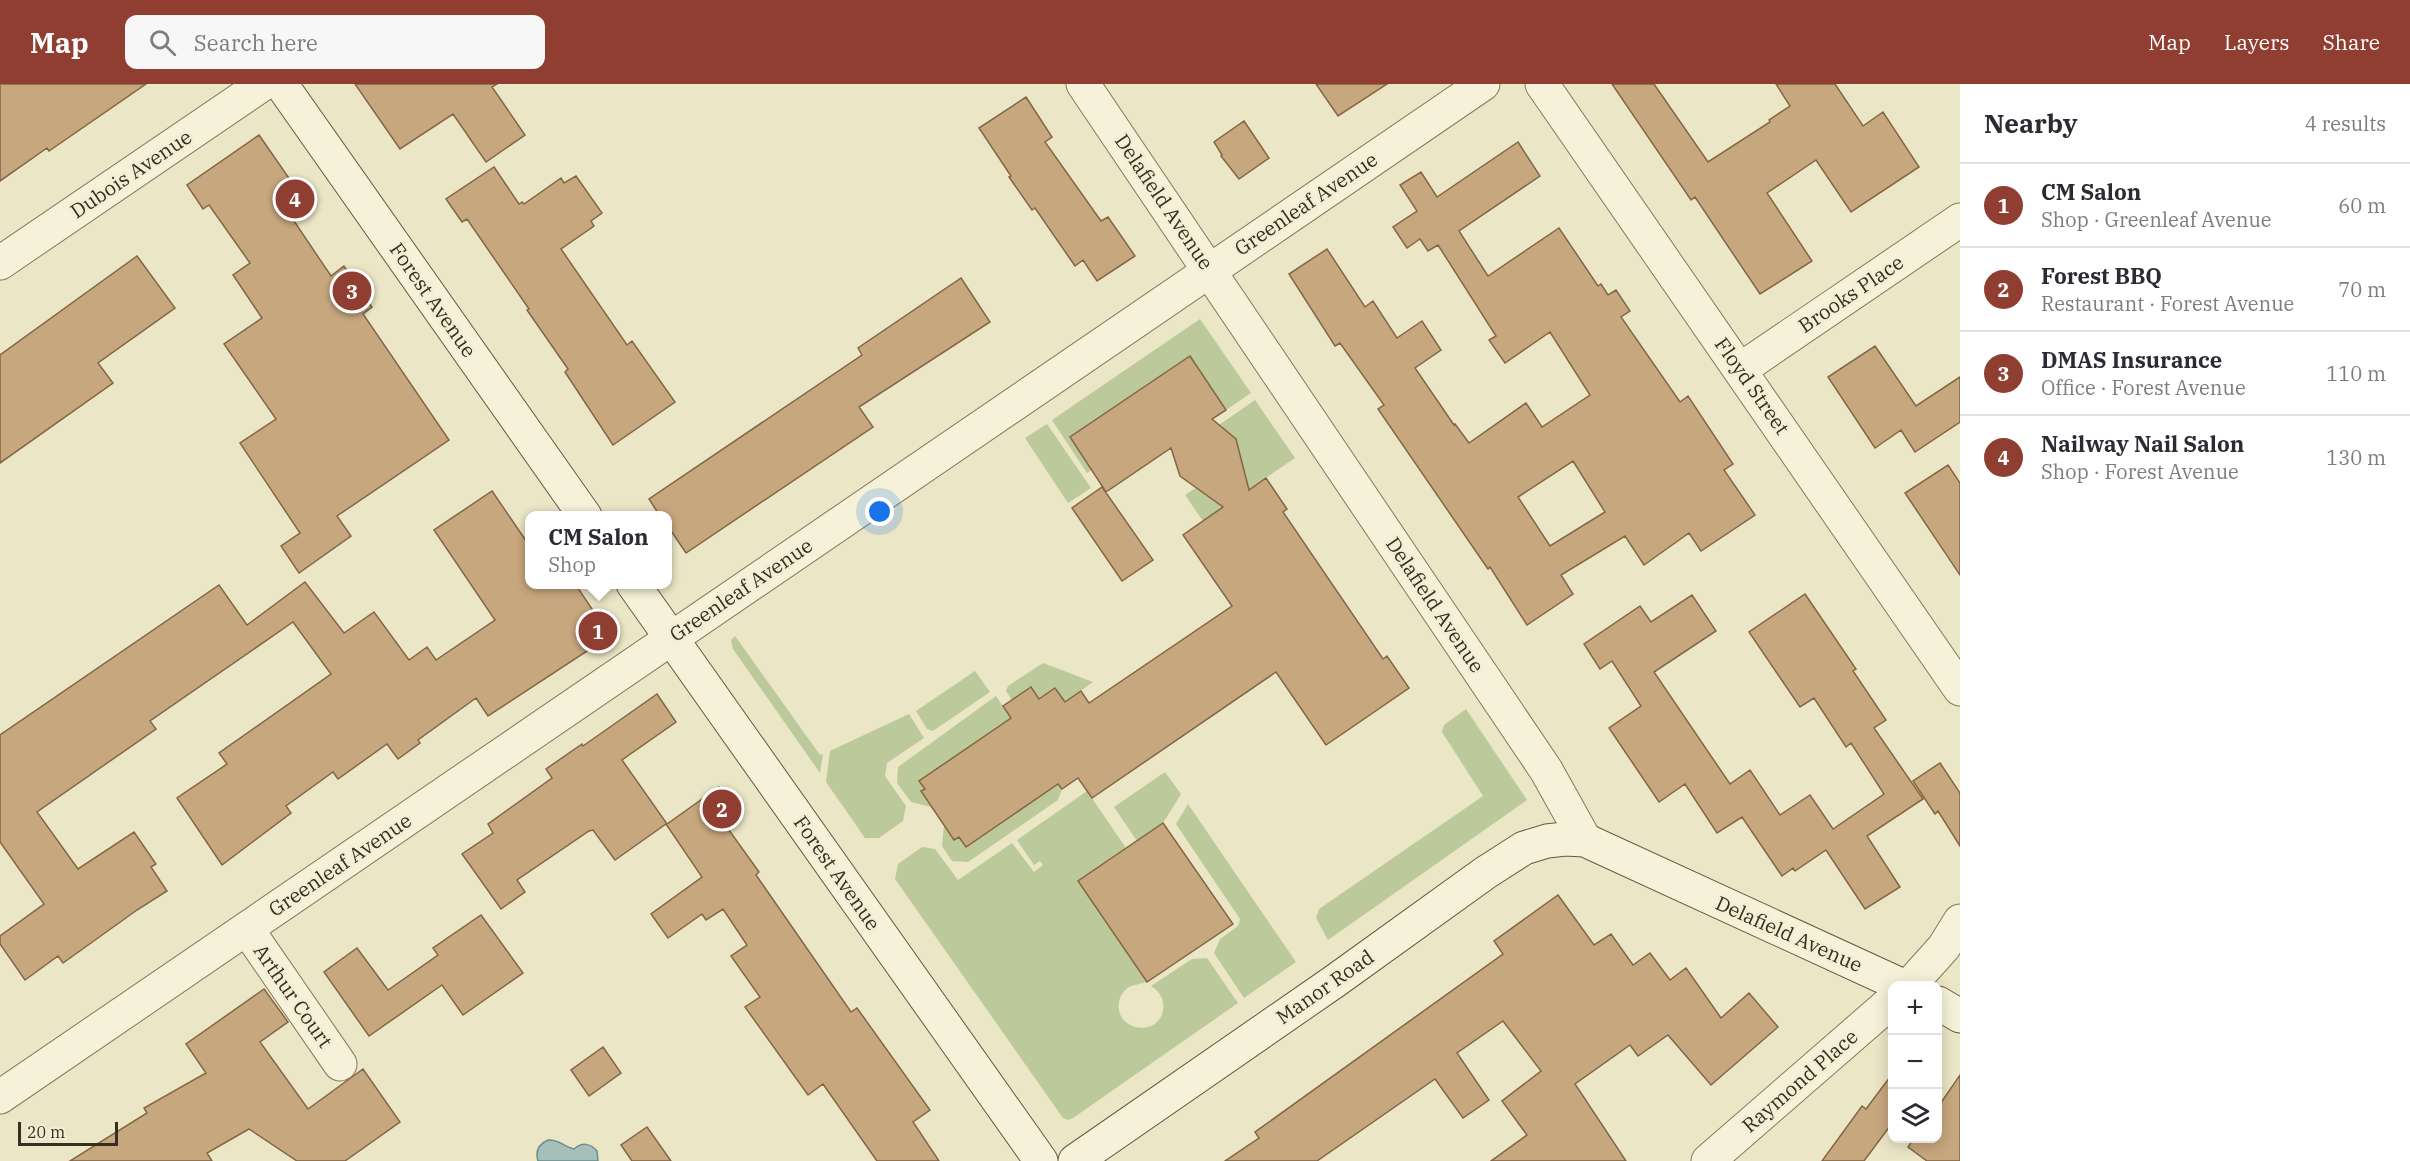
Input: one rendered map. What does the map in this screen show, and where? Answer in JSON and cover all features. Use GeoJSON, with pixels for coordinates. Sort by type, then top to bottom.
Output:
{"type":"FeatureCollection","features":[{"type":"Feature","properties":{"kind":"street","name":"Dubois Avenue"},"geometry":{"type":"LineString","coordinates":[[0,263],[263,84]]}},
{"type":"Feature","properties":{"kind":"street","name":"Forest Avenue"},"geometry":{"type":"LineString","coordinates":[[281,84],[581,511]]}},
{"type":"Feature","properties":{"kind":"street","name":"Delafield Avenue"},"geometry":{"type":"LineString","coordinates":[[1083,84],[1546,770],[1584,840],[1892,981]]}},
{"type":"Feature","properties":{"kind":"street","name":"Greenleaf Avenue"},"geometry":{"type":"LineString","coordinates":[[0,1097],[1483,84]]}},
{"type":"Feature","properties":{"kind":"street","name":"Floyd Street"},"geometry":{"type":"LineString","coordinates":[[1542,84],[1960,689]]}},
{"type":"Feature","properties":{"kind":"street","name":"Brooks Place"},"geometry":{"type":"LineString","coordinates":[[1741,369],[1960,220]]}},
{"type":"Feature","properties":{"kind":"street","name":"Forest Avenue"},"geometry":{"type":"LineString","coordinates":[[636,589],[1041,1161]]}},
{"type":"Feature","properties":{"kind":"street","name":"Manor Road"},"geometry":{"type":"LineString","coordinates":[[1075,1161],[1524,848],[1547,841],[1584,840]]}},
{"type":"Feature","properties":{"kind":"street"},"geometry":{"type":"LineString","coordinates":[[1913,981],[1944,947],[1960,921]]}},
{"type":"Feature","properties":{"kind":"street","name":"Arthur Court"},"geometry":{"type":"LineString","coordinates":[[247,929],[340,1064]]}},
{"type":"Feature","properties":{"kind":"street","name":"Raymond Place"},"geometry":{"type":"LineString","coordinates":[[1708,1161],[1888,1005]]}},
{"type":"Feature","properties":{"kind":"street"},"geometry":{"type":"LineString","coordinates":[[1942,1005],[1960,1016]]}},
{"type":"Feature","properties":{"kind":"green space"},"geometry":{"type":"Polygon","coordinates":[[[1200,319],[1251,393],[1226,410],[1190,356],[1070,437],[1092,470],[1087,473],[1052,420],[1200,319]]]}},
{"type":"Feature","properties":{"kind":"green space"},"geometry":{"type":"Polygon","coordinates":[[[1255,400],[1295,458],[1203,521],[1185,495],[1241,458],[1236,439],[1219,425],[1255,400]]]}},
{"type":"Feature","properties":{"kind":"green space"},"geometry":{"type":"Polygon","coordinates":[[[1047,424],[1091,488],[1068,503],[1025,438],[1047,424]]]}},
{"type":"Feature","properties":{"kind":"green space"},"geometry":{"type":"Polygon","coordinates":[[[735,636],[820,755],[823,754],[820,773],[733,649],[731,640],[735,636]]]}},
{"type":"Feature","properties":{"kind":"green space"},"geometry":{"type":"Polygon","coordinates":[[[1043,663],[1093,682],[1065,702],[1055,688],[1039,699],[1031,687],[1012,700],[1006,691],[1008,686],[1043,663]]]}},
{"type":"Feature","properties":{"kind":"green space"},"geometry":{"type":"Polygon","coordinates":[[[975,671],[990,692],[933,731],[927,729],[916,711],[975,671]]]}},
{"type":"Feature","properties":{"kind":"green space"},"geometry":{"type":"Polygon","coordinates":[[[996,696],[1011,718],[920,782],[925,789],[921,792],[931,807],[911,802],[897,783],[898,767],[996,696]]]}},
{"type":"Feature","properties":{"kind":"green space"},"geometry":{"type":"Polygon","coordinates":[[[1466,709],[1527,800],[1328,940],[1316,918],[1319,909],[1483,796],[1442,732],[1444,725],[1466,709]]]}},
{"type":"Feature","properties":{"kind":"green space"},"geometry":{"type":"Polygon","coordinates":[[[909,714],[924,738],[887,763],[885,776],[906,806],[903,821],[879,838],[865,838],[826,782],[830,751],[909,714]]]}},
{"type":"Feature","properties":{"kind":"green space"},"geometry":{"type":"Polygon","coordinates":[[[1165,772],[1181,794],[1163,823],[1137,841],[1114,807],[1165,772]]]}},
{"type":"Feature","properties":{"kind":"green space"},"geometry":{"type":"Polygon","coordinates":[[[1058,784],[1062,789],[1058,800],[968,862],[952,861],[942,846],[944,825],[954,840],[959,837],[966,847],[1058,784]]]}},
{"type":"Feature","properties":{"kind":"green space"},"geometry":{"type":"Polygon","coordinates":[[[1087,791],[1126,848],[1078,881],[1103,918],[1107,916],[1122,946],[1147,982],[1129,987],[1122,994],[1119,1012],[1123,1019],[1130,1025],[1138,1027],[1154,1025],[1160,1019],[1163,1002],[1157,990],[1151,986],[1192,959],[1207,958],[1238,1003],[1068,1120],[1063,1118],[895,879],[898,864],[922,847],[935,849],[958,880],[1012,843],[1034,872],[1043,865],[1040,861],[1034,865],[1017,840],[1087,791]]]}},
{"type":"Feature","properties":{"kind":"green space"},"geometry":{"type":"Polygon","coordinates":[[[1188,804],[1296,962],[1244,998],[1214,953],[1220,939],[1238,926],[1240,919],[1176,824],[1188,804]]]}},
{"type":"Feature","properties":{"kind":"water"},"geometry":{"type":"Polygon","coordinates":[[[548,1140],[574,1149],[583,1144],[592,1146],[597,1151],[598,1161],[538,1161],[539,1148],[548,1140]]]}},
{"type":"Feature","properties":{"kind":"building"},"geometry":{"type":"Polygon","coordinates":[[[0,84],[146,84],[49,151],[47,148],[0,181],[0,84]]]}},
{"type":"Feature","properties":{"kind":"building"},"geometry":{"type":"Polygon","coordinates":[[[355,84],[497,84],[492,87],[525,135],[486,162],[453,114],[400,149],[355,84]]]}},
{"type":"Feature","properties":{"kind":"building"},"geometry":{"type":"Polygon","coordinates":[[[1316,84],[1387,84],[1338,116],[1316,84]]]}},
{"type":"Feature","properties":{"kind":"building"},"geometry":{"type":"Polygon","coordinates":[[[1612,84],[1654,84],[1708,162],[1770,122],[1769,120],[1790,106],[1776,84],[1835,84],[1863,126],[1883,112],[1919,167],[1851,212],[1816,160],[1767,193],[1812,261],[1760,294],[1695,197],[1691,200],[1612,84]]]}},
{"type":"Feature","properties":{"kind":"building"},"geometry":{"type":"Polygon","coordinates":[[[1026,97],[1052,137],[1045,142],[1101,221],[1108,217],[1135,256],[1097,281],[1083,260],[1075,266],[1035,208],[1032,210],[1009,177],[1011,176],[979,128],[1026,97]]]}},
{"type":"Feature","properties":{"kind":"building"},"geometry":{"type":"Polygon","coordinates":[[[1244,121],[1269,158],[1239,179],[1221,156],[1214,142],[1244,121]]]}},
{"type":"Feature","properties":{"kind":"building"},"geometry":{"type":"Polygon","coordinates":[[[259,135],[309,207],[292,218],[331,276],[344,266],[372,307],[363,314],[449,440],[337,516],[351,536],[299,573],[281,546],[300,533],[240,443],[276,419],[224,344],[262,318],[233,275],[250,263],[209,205],[203,209],[187,185],[259,135]]]}},
{"type":"Feature","properties":{"kind":"building"},"geometry":{"type":"Polygon","coordinates":[[[1518,142],[1540,176],[1459,231],[1488,276],[1559,228],[1598,286],[1601,284],[1608,295],[1616,290],[1630,311],[1621,317],[1680,402],[1688,396],[1733,464],[1724,470],[1755,515],[1701,551],[1689,533],[1644,565],[1625,536],[1561,575],[1573,594],[1527,625],[1490,567],[1488,569],[1378,409],[1384,405],[1340,343],[1335,346],[1289,274],[1327,249],[1365,307],[1373,301],[1397,338],[1422,321],[1441,350],[1415,368],[1469,443],[1526,403],[1542,427],[1590,395],[1550,332],[1505,363],[1489,340],[1496,336],[1438,245],[1428,251],[1420,239],[1407,248],[1393,227],[1417,211],[1400,185],[1421,172],[1437,197],[1518,142]],[[1573,461],[1518,497],[1550,546],[1605,512],[1573,461]]]}},
{"type":"Feature","properties":{"kind":"building"},"geometry":{"type":"Polygon","coordinates":[[[494,167],[519,204],[522,202],[524,204],[561,178],[564,183],[576,176],[602,213],[591,221],[594,226],[561,249],[627,345],[632,341],[675,402],[613,445],[565,372],[568,369],[527,310],[529,309],[467,219],[462,222],[446,199],[494,167]]]}},
{"type":"Feature","properties":{"kind":"building"},"geometry":{"type":"Polygon","coordinates":[[[137,256],[175,308],[98,363],[113,383],[0,463],[0,355],[137,256]]]}},
{"type":"Feature","properties":{"kind":"building"},"geometry":{"type":"Polygon","coordinates":[[[961,278],[990,322],[859,407],[873,427],[686,553],[672,532],[672,511],[657,511],[649,499],[862,355],[858,348],[961,278]]]}},
{"type":"Feature","properties":{"kind":"building"},"geometry":{"type":"Polygon","coordinates":[[[1875,346],[1916,406],[1960,377],[1960,422],[1915,452],[1901,430],[1875,448],[1828,377],[1875,346]]]}},
{"type":"Feature","properties":{"kind":"building"},"geometry":{"type":"Polygon","coordinates":[[[1190,356],[1226,410],[1212,419],[1236,439],[1249,490],[1266,478],[1287,509],[1283,512],[1383,659],[1387,656],[1409,688],[1326,745],[1276,672],[1092,798],[1078,778],[1062,789],[1058,784],[966,847],[959,837],[954,840],[921,791],[925,789],[919,781],[1011,718],[1003,706],[1031,687],[1039,699],[1055,688],[1065,702],[1081,691],[1089,703],[1232,606],[1183,535],[1223,507],[1180,476],[1171,448],[1106,492],[1070,437],[1190,356]]]}},
{"type":"Feature","properties":{"kind":"building"},"geometry":{"type":"Polygon","coordinates":[[[1948,465],[1960,483],[1960,575],[1905,493],[1948,465]]]}},
{"type":"Feature","properties":{"kind":"building"},"geometry":{"type":"Polygon","coordinates":[[[1102,487],[1153,560],[1122,581],[1072,508],[1102,487]]]}},
{"type":"Feature","properties":{"kind":"building"},"geometry":{"type":"Polygon","coordinates":[[[492,491],[525,539],[525,589],[579,589],[610,636],[488,716],[476,698],[418,740],[420,743],[398,759],[387,744],[338,779],[333,772],[286,806],[291,813],[222,865],[177,798],[227,764],[219,753],[331,674],[293,622],[150,721],[156,729],[37,812],[78,869],[134,832],[156,864],[151,867],[167,891],[63,963],[58,956],[25,980],[0,944],[0,936],[44,904],[0,842],[0,735],[219,585],[247,625],[305,582],[344,633],[374,612],[409,660],[427,647],[436,660],[495,620],[434,530],[492,491]]]}},
{"type":"Feature","properties":{"kind":"building"},"geometry":{"type":"Polygon","coordinates":[[[1805,594],[1856,669],[1853,671],[1886,720],[1874,728],[1923,799],[1867,836],[1900,887],[1865,909],[1826,850],[1795,871],[1793,868],[1782,876],[1742,817],[1717,833],[1685,784],[1659,802],[1609,728],[1641,706],[1612,661],[1600,669],[1584,644],[1640,606],[1651,622],[1692,595],[1716,631],[1654,672],[1730,784],[1750,770],[1780,815],[1810,795],[1833,829],[1884,794],[1851,743],[1846,747],[1814,698],[1800,707],[1749,632],[1805,594]]]}},
{"type":"Feature","properties":{"kind":"building"},"geometry":{"type":"Polygon","coordinates":[[[657,694],[676,722],[622,760],[667,824],[719,787],[740,816],[726,826],[759,872],[756,875],[851,1012],[857,1008],[930,1110],[913,1122],[939,1161],[877,1161],[823,1084],[808,1095],[745,1007],[760,997],[731,956],[747,945],[723,909],[706,920],[702,914],[668,938],[651,914],[702,877],[666,824],[615,860],[593,830],[589,831],[517,880],[525,892],[501,909],[462,854],[493,833],[488,824],[552,778],[546,769],[657,694]]]}},
{"type":"Feature","properties":{"kind":"building"},"geometry":{"type":"Polygon","coordinates":[[[1940,763],[1960,793],[1960,846],[1938,811],[1935,814],[1913,781],[1940,763]]]}},
{"type":"Feature","properties":{"kind":"building"},"geometry":{"type":"Polygon","coordinates":[[[1163,823],[1233,924],[1147,982],[1078,881],[1163,823]]]}},
{"type":"Feature","properties":{"kind":"building"},"geometry":{"type":"Polygon","coordinates":[[[1558,895],[1594,945],[1611,934],[1633,965],[1650,953],[1670,980],[1686,968],[1721,1018],[1749,993],[1778,1027],[1711,1085],[1668,1035],[1638,1056],[1630,1045],[1575,1084],[1626,1161],[1491,1161],[1527,1135],[1502,1101],[1541,1071],[1503,1021],[1457,1053],[1489,1100],[1463,1118],[1435,1079],[1317,1161],[1225,1161],[1259,1138],[1255,1132],[1503,954],[1494,941],[1558,895]]]}},
{"type":"Feature","properties":{"kind":"building"},"geometry":{"type":"Polygon","coordinates":[[[481,915],[523,973],[463,1015],[442,985],[369,1036],[324,972],[357,948],[388,990],[438,955],[433,948],[481,915]]]}},
{"type":"Feature","properties":{"kind":"building"},"geometry":{"type":"Polygon","coordinates":[[[264,989],[288,1022],[260,1042],[308,1109],[363,1069],[400,1122],[345,1161],[297,1161],[249,1129],[207,1153],[212,1161],[70,1161],[147,1113],[144,1108],[206,1073],[186,1044],[264,989]]]}},
{"type":"Feature","properties":{"kind":"building"},"geometry":{"type":"Polygon","coordinates":[[[603,1047],[621,1073],[589,1096],[571,1070],[603,1047]]]}},
{"type":"Feature","properties":{"kind":"building"},"geometry":{"type":"Polygon","coordinates":[[[1960,1075],[1960,1161],[1927,1161],[1908,1147],[1911,1143],[1942,1143],[1942,1101],[1960,1075]]]}},
{"type":"Feature","properties":{"kind":"building"},"geometry":{"type":"Polygon","coordinates":[[[1888,1080],[1888,1129],[1864,1161],[1822,1161],[1862,1106],[1866,1109],[1888,1080]]]}},
{"type":"Feature","properties":{"kind":"building"},"geometry":{"type":"Polygon","coordinates":[[[647,1127],[671,1161],[632,1161],[621,1145],[647,1127]]]}},
{"type":"Feature","properties":{"kind":"place","name":"Nailway Nail Salon"},"geometry":{"type":"Point","coordinates":[295,199]}},
{"type":"Feature","properties":{"kind":"place","name":"DMAS Insurance"},"geometry":{"type":"Point","coordinates":[352,291]}},
{"type":"Feature","properties":{"kind":"place","name":"CM Salon"},"geometry":{"type":"Point","coordinates":[598,631]}},
{"type":"Feature","properties":{"kind":"place","name":"Forest BBQ"},"geometry":{"type":"Point","coordinates":[722,809]}}]}
